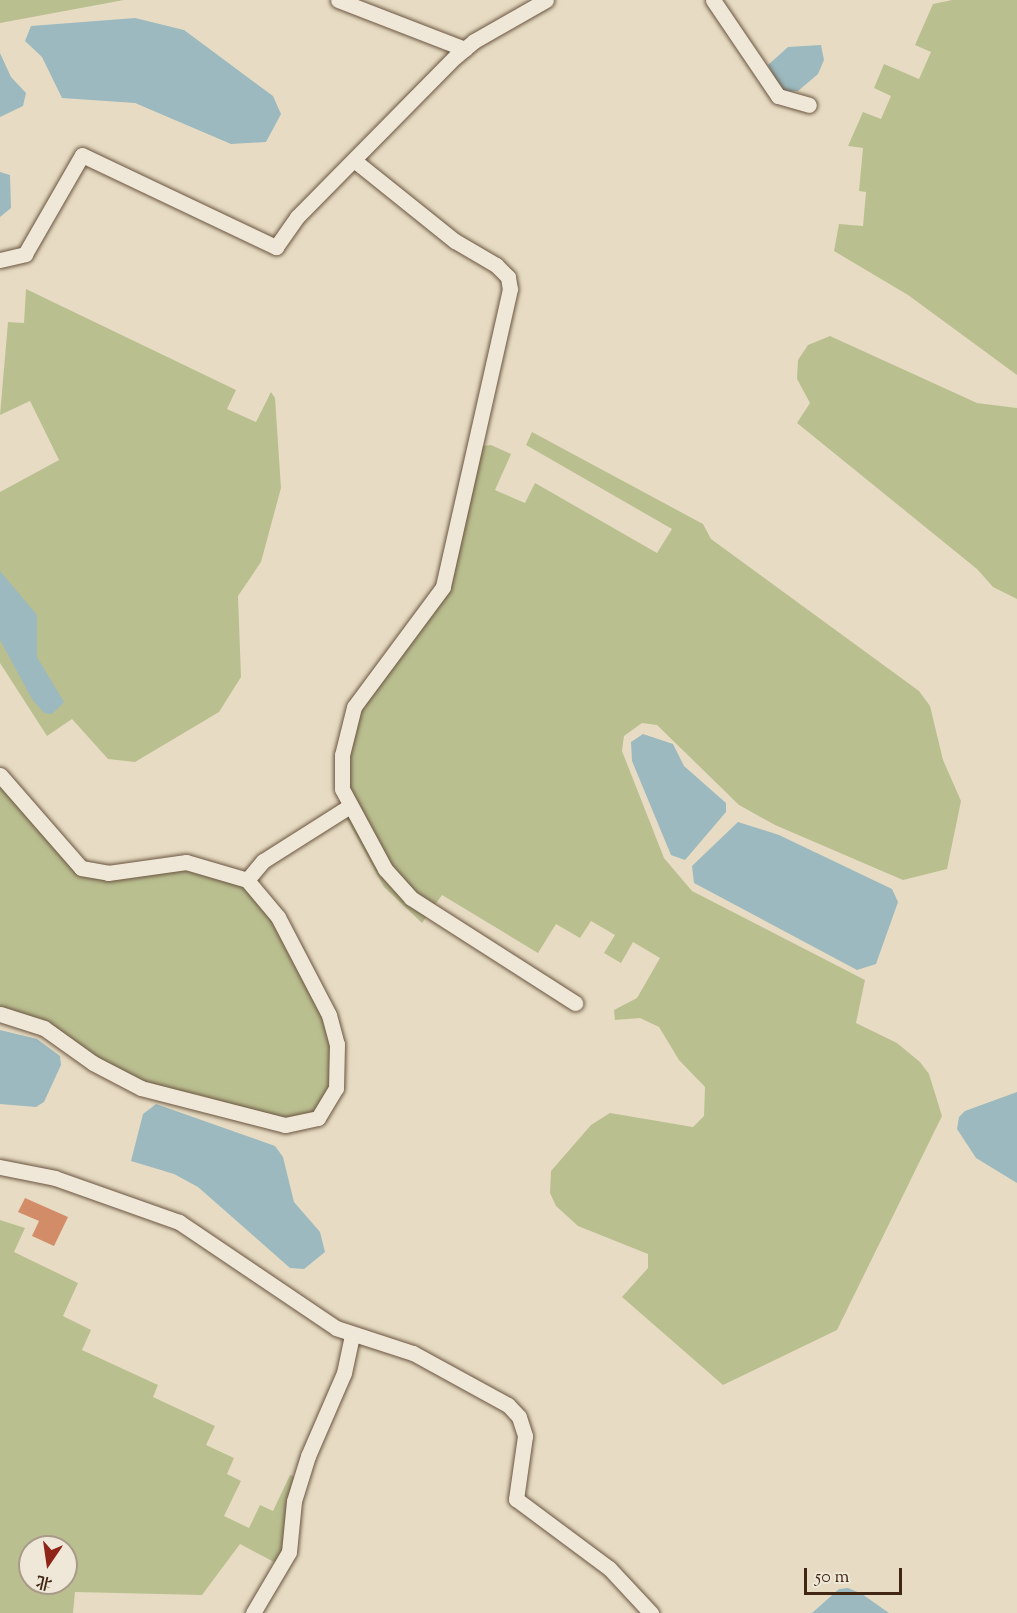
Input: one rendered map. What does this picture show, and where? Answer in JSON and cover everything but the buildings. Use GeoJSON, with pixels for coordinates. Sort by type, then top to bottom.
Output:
{"type":"FeatureCollection","features":[{"type":"Feature","properties":{"kind":"street"},"geometry":{"type":"LineString","coordinates":[[338,0],[465,49]]}},
{"type":"Feature","properties":{"kind":"street"},"geometry":{"type":"LineString","coordinates":[[0,260],[25,254],[82,154],[276,247],[297,217],[356,161],[465,49],[546,0]]}},
{"type":"Feature","properties":{"kind":"street"},"geometry":{"type":"LineString","coordinates":[[713,0],[778,96],[809,105]]}},
{"type":"Feature","properties":{"kind":"street"},"geometry":{"type":"LineString","coordinates":[[356,161],[455,241],[496,265],[508,278],[510,289],[443,587],[354,707],[341,766],[342,789],[385,869],[411,898],[576,1003]]}},
{"type":"Feature","properties":{"kind":"street"},"geometry":{"type":"LineString","coordinates":[[0,775],[81,868],[108,873],[186,862],[247,880],[299,954],[336,1033],[336,1088],[327,1110],[314,1121],[285,1125],[141,1088],[93,1063],[44,1028],[0,1014]]}},
{"type":"Feature","properties":{"kind":"street"},"geometry":{"type":"LineString","coordinates":[[247,880],[263,861],[350,807]]}},
{"type":"Feature","properties":{"kind":"street"},"geometry":{"type":"LineString","coordinates":[[0,1167],[55,1178],[179,1222],[336,1328],[413,1353],[514,1410],[525,1436],[516,1499],[609,1568],[651,1613]]}},
{"type":"Feature","properties":{"kind":"street"},"geometry":{"type":"LineString","coordinates":[[253,1613],[290,1552],[294,1501],[308,1456],[345,1373],[352,1334]]}},
{"type":"Feature","properties":{"kind":"green space"},"geometry":{"type":"Polygon","coordinates":[[[0,0],[124,0],[0,23],[0,0]]]}},
{"type":"Feature","properties":{"kind":"green space"},"geometry":{"type":"Polygon","coordinates":[[[952,0],[1017,0],[1017,375],[908,295],[834,251],[839,224],[863,226],[866,192],[859,191],[863,148],[848,146],[863,112],[881,119],[891,96],[874,88],[884,64],[919,79],[931,52],[915,45],[933,4],[952,0]]]}},
{"type":"Feature","properties":{"kind":"green space"},"geometry":{"type":"Polygon","coordinates":[[[26,289],[236,390],[227,409],[256,422],[271,392],[275,398],[281,488],[261,562],[238,596],[241,677],[219,712],[135,762],[108,759],[72,719],[47,736],[0,663],[0,492],[59,460],[30,401],[0,415],[8,322],[24,323],[26,289]]]}},
{"type":"Feature","properties":{"kind":"green space"},"geometry":{"type":"Polygon","coordinates":[[[830,336],[977,403],[1017,408],[1017,599],[993,587],[977,569],[797,423],[810,403],[797,379],[798,360],[808,345],[830,336]]]}},
{"type":"Feature","properties":{"kind":"green space"},"geometry":{"type":"Polygon","coordinates":[[[532,432],[703,524],[711,539],[919,691],[930,706],[943,760],[961,801],[947,869],[903,880],[775,825],[739,805],[657,725],[642,723],[624,736],[622,751],[664,858],[692,891],[865,980],[856,1023],[897,1043],[920,1062],[929,1074],[942,1116],[837,1330],[723,1385],[622,1297],[648,1268],[648,1254],[578,1226],[556,1206],[550,1193],[551,1171],[591,1125],[610,1113],[693,1127],[704,1116],[705,1087],[679,1060],[659,1027],[640,1018],[615,1020],[614,1010],[637,998],[660,958],[633,942],[621,963],[604,953],[615,935],[591,921],[580,938],[556,924],[538,953],[442,895],[422,923],[384,887],[347,819],[357,810],[349,789],[347,755],[358,714],[448,592],[476,447],[491,445],[511,454],[495,490],[525,503],[535,483],[657,553],[672,529],[526,445],[532,432]]]}},
{"type":"Feature","properties":{"kind":"green space"},"geometry":{"type":"Polygon","coordinates":[[[0,780],[79,872],[169,865],[245,883],[274,920],[332,1034],[332,1088],[316,1115],[286,1121],[200,1095],[156,1088],[0,1011],[0,780]]]}},
{"type":"Feature","properties":{"kind":"green space"},"geometry":{"type":"Polygon","coordinates":[[[0,1220],[25,1228],[14,1252],[78,1283],[63,1316],[91,1330],[82,1350],[158,1385],[153,1397],[215,1426],[206,1445],[234,1458],[227,1474],[241,1481],[224,1516],[249,1528],[260,1505],[273,1511],[290,1475],[296,1477],[284,1554],[276,1563],[240,1544],[202,1595],[78,1592],[78,1535],[18,1535],[18,1595],[75,1595],[73,1613],[0,1613],[0,1220]]]}},
{"type":"Feature","properties":{"kind":"water"},"geometry":{"type":"Polygon","coordinates":[[[135,18],[184,30],[273,96],[281,114],[266,142],[231,144],[135,103],[62,98],[42,57],[25,41],[31,26],[135,18]]]}},
{"type":"Feature","properties":{"kind":"water"},"geometry":{"type":"Polygon","coordinates":[[[821,45],[824,60],[818,74],[798,91],[782,92],[768,65],[788,47],[821,45]]]}},
{"type":"Feature","properties":{"kind":"water"},"geometry":{"type":"Polygon","coordinates":[[[0,53],[11,77],[26,93],[23,106],[0,117],[0,53]]]}},
{"type":"Feature","properties":{"kind":"water"},"geometry":{"type":"Polygon","coordinates":[[[0,172],[10,175],[11,208],[0,217],[0,172]]]}},
{"type":"Feature","properties":{"kind":"water"},"geometry":{"type":"Polygon","coordinates":[[[0,571],[37,615],[37,657],[64,702],[52,714],[44,713],[32,699],[0,640],[0,571]]]}},
{"type":"Feature","properties":{"kind":"water"},"geometry":{"type":"Polygon","coordinates":[[[643,734],[673,744],[684,766],[726,803],[726,812],[685,860],[671,855],[632,761],[631,742],[643,734]]]}},
{"type":"Feature","properties":{"kind":"water"},"geometry":{"type":"Polygon","coordinates":[[[738,822],[779,835],[892,889],[898,902],[876,964],[857,970],[694,883],[692,866],[738,822]]]}},
{"type":"Feature","properties":{"kind":"water"},"geometry":{"type":"Polygon","coordinates":[[[0,1030],[37,1039],[60,1056],[61,1065],[44,1102],[36,1107],[0,1104],[0,1030]]]}},
{"type":"Feature","properties":{"kind":"water"},"geometry":{"type":"Polygon","coordinates":[[[1017,1092],[1017,1183],[976,1158],[957,1129],[959,1117],[965,1111],[1017,1092]]]}},
{"type":"Feature","properties":{"kind":"water"},"geometry":{"type":"Polygon","coordinates":[[[156,1104],[275,1146],[283,1157],[294,1202],[320,1232],[325,1252],[304,1269],[290,1268],[198,1187],[174,1174],[131,1161],[143,1114],[156,1104]]]}},
{"type":"Feature","properties":{"kind":"water"},"geometry":{"type":"Polygon","coordinates":[[[848,1588],[862,1594],[889,1613],[812,1613],[839,1589],[848,1588]]]}}]}
